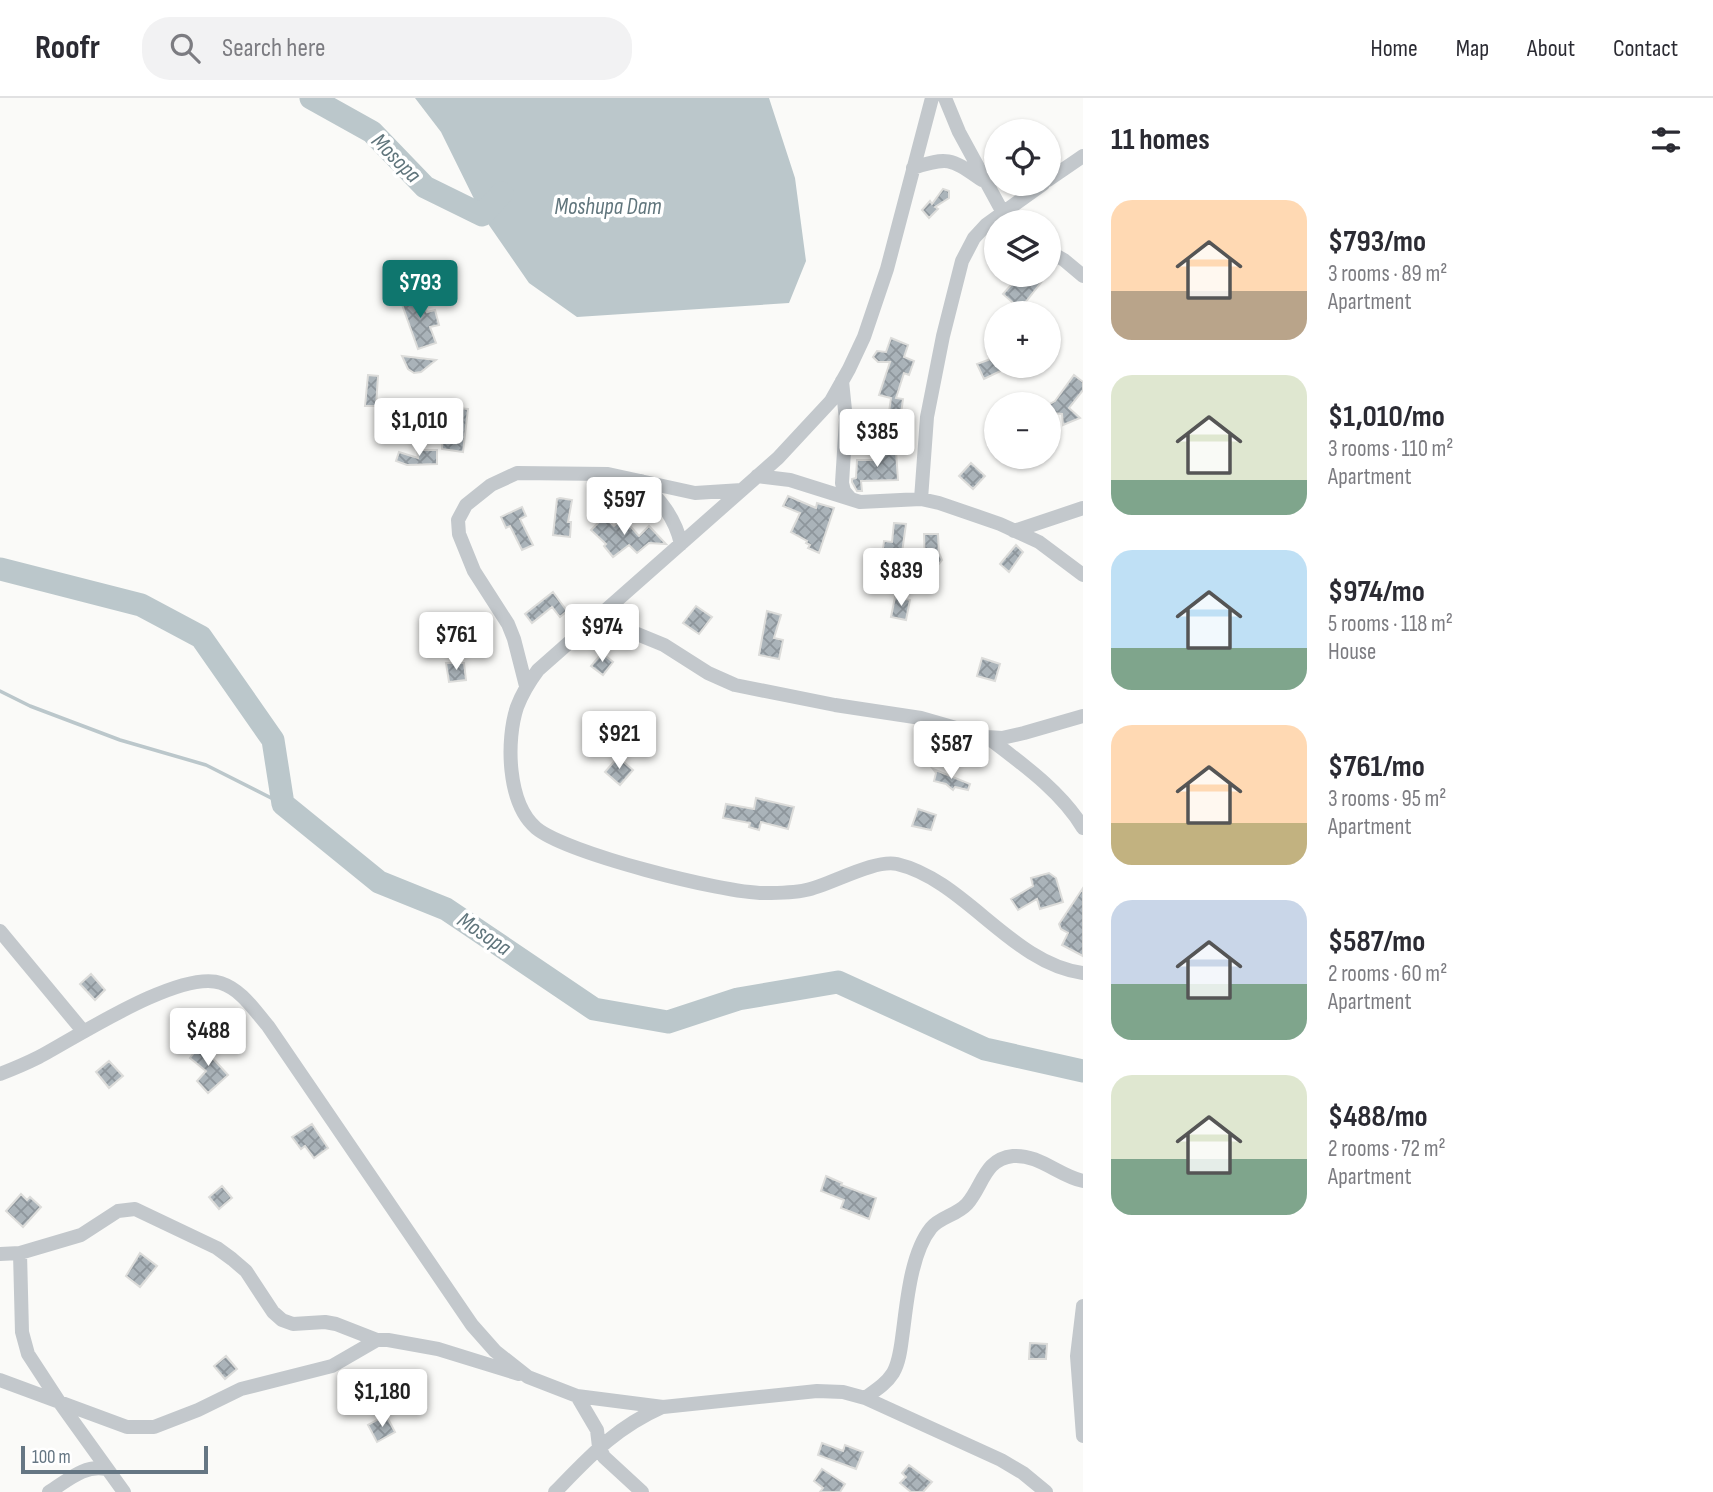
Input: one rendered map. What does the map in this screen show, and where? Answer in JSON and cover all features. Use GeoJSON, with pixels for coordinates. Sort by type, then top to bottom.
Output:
{"type":"FeatureCollection","features":[{"type":"Feature","properties":{"kind":"street"},"geometry":{"type":"LineString","coordinates":[[932,98],[887,269],[864,337],[831,401],[778,458],[538,670],[526,686],[517,710],[510,739],[512,771],[517,798],[525,814],[534,827],[551,838],[614,860],[708,885],[762,893],[806,890],[863,870],[894,863],[924,873],[1039,957],[1083,973]]}},
{"type":"Feature","properties":{"kind":"street"},"geometry":{"type":"LineString","coordinates":[[945,98],[984,179]]}},
{"type":"Feature","properties":{"kind":"street"},"geometry":{"type":"LineString","coordinates":[[1061,171],[1083,156]]}},
{"type":"Feature","properties":{"kind":"street"},"geometry":{"type":"LineString","coordinates":[[913,169],[935,161],[947,160],[958,164],[984,182]]}},
{"type":"Feature","properties":{"kind":"street"},"geometry":{"type":"LineString","coordinates":[[1014,210],[1030,196]]}},
{"type":"Feature","properties":{"kind":"street"},"geometry":{"type":"LineString","coordinates":[[920,499],[927,417],[943,336],[962,261],[974,238],[984,232]]}},
{"type":"Feature","properties":{"kind":"street"},"geometry":{"type":"LineString","coordinates":[[1061,258],[1083,276]]}},
{"type":"Feature","properties":{"kind":"street"},"geometry":{"type":"LineString","coordinates":[[842,381],[846,420],[842,483],[850,498]]}},
{"type":"Feature","properties":{"kind":"street"},"geometry":{"type":"LineString","coordinates":[[526,686],[514,639],[474,571],[459,534],[457,520],[466,505],[491,485],[517,473],[608,474],[695,493],[742,490]]}},
{"type":"Feature","properties":{"kind":"street"},"geometry":{"type":"LineString","coordinates":[[758,476],[778,477],[872,502],[920,499],[939,503],[1039,542],[1083,575]]}},
{"type":"Feature","properties":{"kind":"street"},"geometry":{"type":"LineString","coordinates":[[640,480],[666,508],[677,528],[681,544]]}},
{"type":"Feature","properties":{"kind":"street"},"geometry":{"type":"LineString","coordinates":[[1014,531],[1083,508]]}},
{"type":"Feature","properties":{"kind":"street"},"geometry":{"type":"LineString","coordinates":[[592,623],[625,629],[664,645],[708,673],[735,685],[835,705],[921,718],[988,737],[1002,738],[1083,716]]}},
{"type":"Feature","properties":{"kind":"street"},"geometry":{"type":"LineString","coordinates":[[988,737],[1061,800],[1083,828]]}},
{"type":"Feature","properties":{"kind":"street"},"geometry":{"type":"LineString","coordinates":[[0,931],[83,1031]]}},
{"type":"Feature","properties":{"kind":"street"},"geometry":{"type":"LineString","coordinates":[[0,1074],[38,1057],[83,1031],[184,984],[199,981],[220,983],[241,994],[298,1067],[472,1325],[495,1351],[528,1377]]}},
{"type":"Feature","properties":{"kind":"street"},"geometry":{"type":"LineString","coordinates":[[865,1398],[883,1386],[895,1371],[910,1281],[920,1250],[931,1228],[967,1204],[989,1168],[999,1160],[1015,1156],[1037,1160],[1072,1179],[1083,1181]]}},
{"type":"Feature","properties":{"kind":"street"},"geometry":{"type":"LineString","coordinates":[[0,1254],[20,1253],[80,1235],[118,1211],[135,1209],[217,1248],[246,1271],[273,1312],[282,1320],[293,1324],[336,1324],[377,1340],[438,1349],[528,1377],[577,1396],[663,1407],[817,1391],[843,1392],[865,1398],[990,1455],[1023,1473],[1046,1492]]}},
{"type":"Feature","properties":{"kind":"street"},"geometry":{"type":"LineString","coordinates":[[20,1253],[22,1332],[28,1354],[124,1492]]}},
{"type":"Feature","properties":{"kind":"street"},"geometry":{"type":"LineString","coordinates":[[1083,1306],[1077,1356],[1083,1436]]}},
{"type":"Feature","properties":{"kind":"street"},"geometry":{"type":"LineString","coordinates":[[0,1380],[127,1427],[154,1427],[241,1389],[332,1366],[377,1340]]}},
{"type":"Feature","properties":{"kind":"street"},"geometry":{"type":"LineString","coordinates":[[577,1396],[597,1430],[599,1447],[604,1457],[642,1492]]}},
{"type":"Feature","properties":{"kind":"street"},"geometry":{"type":"LineString","coordinates":[[555,1492],[599,1447],[636,1418],[663,1407]]}},
{"type":"Feature","properties":{"kind":"street"},"geometry":{"type":"LineString","coordinates":[[49,1492],[86,1469],[97,1466],[106,1469]]}},
{"type":"Feature","properties":{"kind":"water","name":"Moshupa Dam"},"geometry":{"type":"Polygon","coordinates":[[[415,98],[769,98],[795,178],[806,261],[789,303],[577,317],[529,283],[482,215],[441,132],[415,98]]]}},
{"type":"Feature","properties":{"kind":"building"},"geometry":{"type":"Polygon","coordinates":[[[943,189],[949,191],[949,198],[935,207],[938,209],[929,218],[922,210],[930,201],[932,204],[943,189]]]}},
{"type":"Feature","properties":{"kind":"building"},"geometry":{"type":"Polygon","coordinates":[[[1009,287],[1037,287],[1026,301],[1011,301],[1003,294],[1009,287]]]}},
{"type":"Feature","properties":{"kind":"building"},"geometry":{"type":"Polygon","coordinates":[[[418,291],[427,312],[435,310],[439,325],[430,327],[436,343],[418,349],[400,299],[418,291]]]}},
{"type":"Feature","properties":{"kind":"building"},"geometry":{"type":"Polygon","coordinates":[[[891,338],[908,345],[904,357],[914,361],[909,375],[904,373],[896,398],[903,399],[901,414],[889,412],[891,398],[879,395],[890,362],[878,362],[873,357],[877,351],[886,352],[891,338]]]}},
{"type":"Feature","properties":{"kind":"building"},"geometry":{"type":"Polygon","coordinates":[[[402,356],[436,360],[421,372],[414,373],[408,369],[402,356]]]}},
{"type":"Feature","properties":{"kind":"building"},"geometry":{"type":"Polygon","coordinates":[[[984,361],[986,378],[984,379],[977,364],[984,361]]]}},
{"type":"Feature","properties":{"kind":"building"},"geometry":{"type":"Polygon","coordinates":[[[368,375],[378,376],[376,406],[365,406],[368,375]]]}},
{"type":"Feature","properties":{"kind":"building"},"geometry":{"type":"Polygon","coordinates":[[[1074,375],[1083,382],[1083,390],[1069,408],[1080,418],[1063,425],[1061,414],[1061,393],[1074,375]]]}},
{"type":"Feature","properties":{"kind":"building"},"geometry":{"type":"Polygon","coordinates":[[[444,407],[468,409],[463,452],[442,449],[444,407]]]}},
{"type":"Feature","properties":{"kind":"building"},"geometry":{"type":"Polygon","coordinates":[[[417,450],[437,450],[437,464],[407,465],[396,461],[399,452],[418,458],[417,450]]]}},
{"type":"Feature","properties":{"kind":"building"},"geometry":{"type":"Polygon","coordinates":[[[896,451],[898,480],[861,481],[862,491],[857,491],[852,479],[856,478],[857,460],[873,460],[873,457],[881,456],[881,452],[896,451]]]}},
{"type":"Feature","properties":{"kind":"building"},"geometry":{"type":"Polygon","coordinates":[[[971,463],[985,476],[973,489],[959,476],[971,463]]]}},
{"type":"Feature","properties":{"kind":"building"},"geometry":{"type":"Polygon","coordinates":[[[788,496],[816,508],[817,503],[834,508],[819,553],[808,548],[810,545],[807,541],[791,532],[800,513],[783,506],[788,496]]]}},
{"type":"Feature","properties":{"kind":"building"},"geometry":{"type":"Polygon","coordinates":[[[557,499],[572,500],[568,522],[571,522],[570,537],[553,535],[557,499]]]}},
{"type":"Feature","properties":{"kind":"building"},"geometry":{"type":"Polygon","coordinates":[[[522,507],[526,516],[520,519],[533,545],[522,550],[510,526],[506,528],[501,517],[522,507]]]}},
{"type":"Feature","properties":{"kind":"building"},"geometry":{"type":"Polygon","coordinates":[[[604,517],[614,526],[623,518],[639,536],[649,526],[666,544],[649,543],[637,553],[629,545],[613,557],[604,546],[606,544],[591,530],[604,517]]]}},
{"type":"Feature","properties":{"kind":"building"},"geometry":{"type":"Polygon","coordinates":[[[894,523],[906,524],[901,560],[923,559],[924,570],[904,571],[881,566],[884,541],[892,542],[894,523]]]}},
{"type":"Feature","properties":{"kind":"building"},"geometry":{"type":"Polygon","coordinates":[[[924,534],[938,534],[942,560],[938,565],[925,566],[924,534]]]}},
{"type":"Feature","properties":{"kind":"building"},"geometry":{"type":"Polygon","coordinates":[[[1016,545],[1023,552],[1009,572],[1000,564],[1016,545]]]}},
{"type":"Feature","properties":{"kind":"building"},"geometry":{"type":"Polygon","coordinates":[[[553,592],[567,611],[560,617],[552,607],[532,623],[525,614],[553,592]]]}},
{"type":"Feature","properties":{"kind":"building"},"geometry":{"type":"Polygon","coordinates":[[[895,597],[910,600],[906,620],[891,617],[895,597]]]}},
{"type":"Feature","properties":{"kind":"building"},"geometry":{"type":"Polygon","coordinates":[[[696,606],[712,617],[699,634],[683,623],[696,606]]]}},
{"type":"Feature","properties":{"kind":"building"},"geometry":{"type":"Polygon","coordinates":[[[767,611],[781,615],[774,638],[783,640],[779,659],[759,655],[767,611]]]}},
{"type":"Feature","properties":{"kind":"building"},"geometry":{"type":"Polygon","coordinates":[[[469,624],[473,646],[445,652],[444,646],[431,648],[429,638],[455,634],[453,627],[469,624]]]}},
{"type":"Feature","properties":{"kind":"building"},"geometry":{"type":"Polygon","coordinates":[[[602,653],[613,662],[603,675],[591,666],[602,653]]]}},
{"type":"Feature","properties":{"kind":"building"},"geometry":{"type":"Polygon","coordinates":[[[982,658],[1000,664],[995,681],[977,676],[982,658]]]}},
{"type":"Feature","properties":{"kind":"building"},"geometry":{"type":"Polygon","coordinates":[[[446,663],[464,663],[466,680],[449,682],[446,663]]]}},
{"type":"Feature","properties":{"kind":"building"},"geometry":{"type":"Polygon","coordinates":[[[618,757],[633,770],[620,785],[605,772],[618,757]]]}},
{"type":"Feature","properties":{"kind":"building"},"geometry":{"type":"Polygon","coordinates":[[[933,769],[970,784],[968,790],[955,787],[953,790],[946,784],[934,781],[936,773],[933,769]]]}},
{"type":"Feature","properties":{"kind":"building"},"geometry":{"type":"Polygon","coordinates":[[[756,798],[794,807],[788,829],[761,822],[759,830],[749,827],[750,823],[723,818],[726,804],[754,809],[756,798]]]}},
{"type":"Feature","properties":{"kind":"building"},"geometry":{"type":"Polygon","coordinates":[[[918,809],[936,815],[931,830],[912,826],[918,809]]]}},
{"type":"Feature","properties":{"kind":"building"},"geometry":{"type":"Polygon","coordinates":[[[1049,873],[1056,878],[1063,902],[1040,909],[1037,899],[1018,910],[1011,899],[1033,886],[1031,878],[1049,873]]]}},
{"type":"Feature","properties":{"kind":"building"},"geometry":{"type":"Polygon","coordinates":[[[1083,888],[1083,956],[1062,945],[1068,933],[1061,929],[1059,924],[1083,888]]]}},
{"type":"Feature","properties":{"kind":"building"},"geometry":{"type":"Polygon","coordinates":[[[91,974],[105,990],[95,1000],[80,984],[91,974]]]}},
{"type":"Feature","properties":{"kind":"building"},"geometry":{"type":"Polygon","coordinates":[[[203,1041],[211,1047],[207,1052],[228,1075],[208,1093],[197,1081],[206,1071],[190,1058],[203,1041]]]}},
{"type":"Feature","properties":{"kind":"building"},"geometry":{"type":"Polygon","coordinates":[[[109,1061],[123,1076],[109,1088],[96,1072],[109,1061]]]}},
{"type":"Feature","properties":{"kind":"building"},"geometry":{"type":"Polygon","coordinates":[[[312,1124],[328,1148],[314,1158],[305,1146],[301,1149],[292,1137],[312,1124]]]}},
{"type":"Feature","properties":{"kind":"building"},"geometry":{"type":"Polygon","coordinates":[[[826,1176],[842,1183],[841,1185],[876,1198],[869,1219],[841,1208],[844,1200],[821,1191],[826,1176]]]}},
{"type":"Feature","properties":{"kind":"building"},"geometry":{"type":"Polygon","coordinates":[[[222,1186],[232,1198],[219,1209],[209,1197],[222,1186]]]}},
{"type":"Feature","properties":{"kind":"building"},"geometry":{"type":"Polygon","coordinates":[[[21,1194],[27,1200],[30,1197],[41,1207],[23,1227],[6,1211],[21,1194]]]}},
{"type":"Feature","properties":{"kind":"building"},"geometry":{"type":"Polygon","coordinates":[[[140,1253],[157,1266],[140,1287],[126,1276],[140,1253]]]}},
{"type":"Feature","properties":{"kind":"building"},"geometry":{"type":"Polygon","coordinates":[[[1030,1343],[1047,1344],[1046,1359],[1029,1359],[1030,1343]]]}},
{"type":"Feature","properties":{"kind":"building"},"geometry":{"type":"Polygon","coordinates":[[[226,1356],[237,1369],[225,1379],[214,1366],[226,1356]]]}},
{"type":"Feature","properties":{"kind":"building"},"geometry":{"type":"Polygon","coordinates":[[[386,1415],[395,1432],[377,1442],[368,1425],[386,1415]]]}},
{"type":"Feature","properties":{"kind":"building"},"geometry":{"type":"Polygon","coordinates":[[[822,1443],[843,1451],[845,1445],[863,1452],[856,1469],[818,1455],[822,1443]]]}},
{"type":"Feature","properties":{"kind":"building"},"geometry":{"type":"Polygon","coordinates":[[[909,1465],[932,1482],[923,1492],[911,1492],[900,1483],[906,1477],[902,1473],[909,1465]]]}},
{"type":"Feature","properties":{"kind":"building"},"geometry":{"type":"Polygon","coordinates":[[[822,1469],[845,1484],[840,1492],[820,1492],[823,1488],[814,1481],[822,1469]]]}},
{"type":"Feature","properties":{"kind":"waterway","name":"Mosopa"},"geometry":{"type":"LineString","coordinates":[[311,98],[372,132],[425,187],[482,215],[502,193]]}},
{"type":"Feature","properties":{"kind":"waterway","name":"Mosopa"},"geometry":{"type":"LineString","coordinates":[[0,569],[141,605],[201,637],[273,740],[283,804],[379,882],[446,909],[594,1009],[668,1022],[738,999],[838,982],[985,1049],[1083,1071]]}},
{"type":"Feature","properties":{"kind":"waterway"},"geometry":{"type":"LineString","coordinates":[[0,691],[30,706],[120,740],[206,765],[283,804]]}}]}
